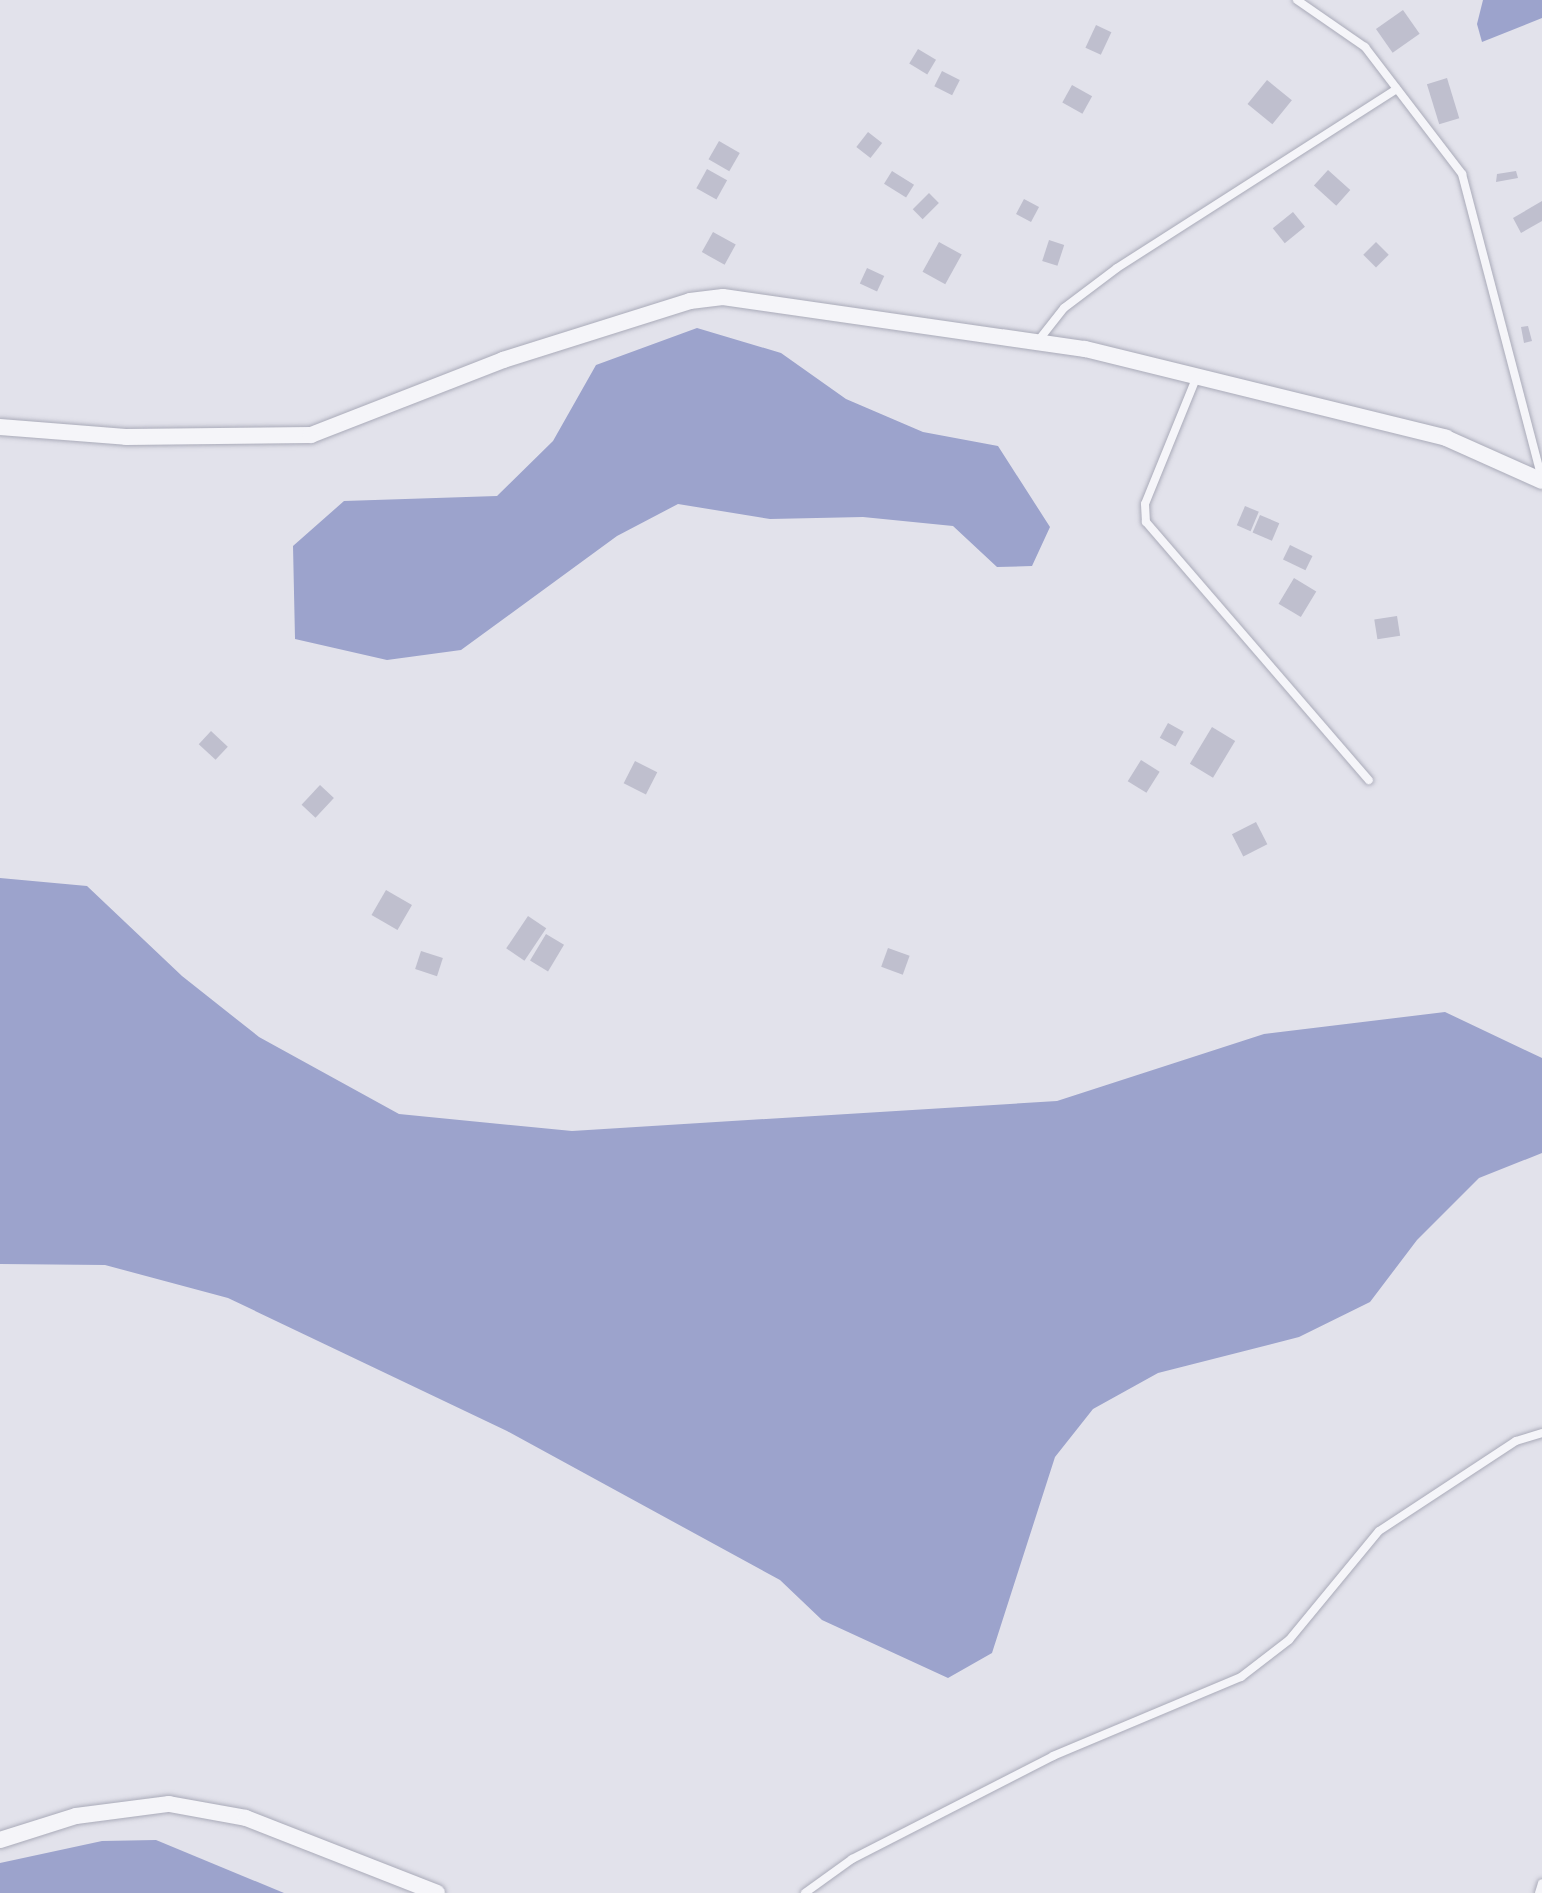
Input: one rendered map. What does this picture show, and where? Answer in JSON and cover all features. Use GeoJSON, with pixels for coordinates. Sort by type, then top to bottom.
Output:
{"type":"FeatureCollection","features":[{"type":"Feature","properties":{"kind":"street"},"geometry":{"type":"LineString","coordinates":[[0,427],[139,437],[311,435],[503,360],[690,301],[723,297],[1038,341],[1196,376],[1446,438],[1542,479]]}},
{"type":"Feature","properties":{"kind":"street"},"geometry":{"type":"LineString","coordinates":[[0,1840],[76,1816],[169,1804],[246,1818],[436,1893]]}},
{"type":"Feature","properties":{"kind":"lane"},"geometry":{"type":"LineString","coordinates":[[1297,0],[1348,31],[1451,156],[1469,194],[1542,479]]}},
{"type":"Feature","properties":{"kind":"lane"},"geometry":{"type":"LineString","coordinates":[[1038,341],[1064,308],[1117,268],[1397,89]]}},
{"type":"Feature","properties":{"kind":"lane"},"geometry":{"type":"LineString","coordinates":[[1196,376],[1145,504],[1146,522],[1369,780]]}},
{"type":"Feature","properties":{"kind":"lane"},"geometry":{"type":"LineString","coordinates":[[805,1893],[852,1859],[1054,1756],[1241,1677],[1289,1640],[1379,1531],[1516,1441],[1542,1433]]}},
{"type":"Feature","properties":{"kind":"lane"},"geometry":{"type":"LineString","coordinates":[[1539,1893],[1542,1883]]}},
{"type":"Feature","properties":{"kind":"water"},"geometry":{"type":"Polygon","coordinates":[[[1483,0],[1542,0],[1542,18],[1482,42],[1477,24],[1483,0]]]}},
{"type":"Feature","properties":{"kind":"water"},"geometry":{"type":"Polygon","coordinates":[[[697,328],[781,353],[846,399],[923,432],[998,446],[1050,527],[1032,566],[997,567],[953,526],[863,517],[770,519],[678,504],[617,536],[461,650],[387,660],[295,639],[293,546],[344,501],[497,496],[553,441],[596,365],[697,328]]]}},
{"type":"Feature","properties":{"kind":"water"},"geometry":{"type":"Polygon","coordinates":[[[0,878],[87,886],[182,976],[259,1037],[399,1114],[572,1131],[1057,1101],[1264,1034],[1445,1012],[1542,1058],[1542,1153],[1479,1178],[1417,1240],[1370,1302],[1299,1337],[1158,1373],[1093,1409],[1055,1457],[992,1653],[948,1678],[822,1620],[780,1580],[507,1431],[228,1298],[105,1265],[0,1264],[0,878]]]}},
{"type":"Feature","properties":{"kind":"water"},"geometry":{"type":"Polygon","coordinates":[[[156,1840],[284,1893],[0,1893],[0,1863],[102,1841],[156,1840]]]}},
{"type":"Feature","properties":{"kind":"building"},"geometry":{"type":"Polygon","coordinates":[[[1403,10],[1420,34],[1393,53],[1376,29],[1403,10]]]}},
{"type":"Feature","properties":{"kind":"building"},"geometry":{"type":"Polygon","coordinates":[[[1096,25],[1111,32],[1101,55],[1085,48],[1096,25]]]}},
{"type":"Feature","properties":{"kind":"building"},"geometry":{"type":"Polygon","coordinates":[[[918,49],[936,60],[927,74],[909,64],[918,49]]]}},
{"type":"Feature","properties":{"kind":"building"},"geometry":{"type":"Polygon","coordinates":[[[942,71],[960,80],[952,95],[934,86],[942,71]]]}},
{"type":"Feature","properties":{"kind":"building"},"geometry":{"type":"Polygon","coordinates":[[[1447,78],[1459,118],[1439,124],[1427,84],[1447,78]]]}},
{"type":"Feature","properties":{"kind":"building"},"geometry":{"type":"Polygon","coordinates":[[[1267,80],[1292,100],[1272,124],[1247,104],[1267,80]]]}},
{"type":"Feature","properties":{"kind":"building"},"geometry":{"type":"Polygon","coordinates":[[[1072,85],[1092,96],[1082,114],[1062,102],[1072,85]]]}},
{"type":"Feature","properties":{"kind":"building"},"geometry":{"type":"Polygon","coordinates":[[[868,132],[882,143],[870,158],[856,147],[868,132]]]}},
{"type":"Feature","properties":{"kind":"building"},"geometry":{"type":"Polygon","coordinates":[[[719,141],[740,153],[729,171],[708,159],[719,141]]]}},
{"type":"Feature","properties":{"kind":"building"},"geometry":{"type":"Polygon","coordinates":[[[707,169],[727,180],[716,199],[696,188],[707,169]]]}},
{"type":"Feature","properties":{"kind":"building"},"geometry":{"type":"Polygon","coordinates":[[[1328,170],[1350,190],[1336,206],[1314,186],[1328,170]]]}},
{"type":"Feature","properties":{"kind":"building"},"geometry":{"type":"Polygon","coordinates":[[[892,171],[914,185],[906,197],[884,184],[892,171]]]}},
{"type":"Feature","properties":{"kind":"building"},"geometry":{"type":"Polygon","coordinates":[[[1516,171],[1518,178],[1496,182],[1497,174],[1516,171]]]}},
{"type":"Feature","properties":{"kind":"building"},"geometry":{"type":"Polygon","coordinates":[[[929,193],[939,203],[923,219],[913,209],[929,193]]]}},
{"type":"Feature","properties":{"kind":"building"},"geometry":{"type":"Polygon","coordinates":[[[1024,199],[1039,207],[1031,222],[1016,214],[1024,199]]]}},
{"type":"Feature","properties":{"kind":"building"},"geometry":{"type":"Polygon","coordinates":[[[1542,201],[1542,221],[1521,233],[1513,218],[1542,201]]]}},
{"type":"Feature","properties":{"kind":"building"},"geometry":{"type":"Polygon","coordinates":[[[1293,212],[1305,227],[1285,243],[1273,228],[1293,212]]]}},
{"type":"Feature","properties":{"kind":"building"},"geometry":{"type":"Polygon","coordinates":[[[713,232],[736,245],[725,265],[702,252],[713,232]]]}},
{"type":"Feature","properties":{"kind":"building"},"geometry":{"type":"Polygon","coordinates":[[[1049,240],[1064,245],[1057,266],[1042,261],[1049,240]]]}},
{"type":"Feature","properties":{"kind":"building"},"geometry":{"type":"Polygon","coordinates":[[[939,242],[962,255],[945,284],[923,272],[939,242]]]}},
{"type":"Feature","properties":{"kind":"building"},"geometry":{"type":"Polygon","coordinates":[[[1376,242],[1389,255],[1376,267],[1363,255],[1376,242]]]}},
{"type":"Feature","properties":{"kind":"building"},"geometry":{"type":"Polygon","coordinates":[[[867,268],[884,276],[877,291],[860,283],[867,268]]]}},
{"type":"Feature","properties":{"kind":"building"},"geometry":{"type":"Polygon","coordinates":[[[1528,326],[1532,341],[1524,343],[1521,327],[1528,326]]]}},
{"type":"Feature","properties":{"kind":"building"},"geometry":{"type":"Polygon","coordinates":[[[1245,506],[1259,512],[1251,531],[1237,525],[1245,506]]]}},
{"type":"Feature","properties":{"kind":"building"},"geometry":{"type":"Polygon","coordinates":[[[1260,515],[1279,523],[1272,541],[1253,532],[1260,515]]]}},
{"type":"Feature","properties":{"kind":"building"},"geometry":{"type":"Polygon","coordinates":[[[1290,545],[1312,556],[1305,570],[1283,559],[1290,545]]]}},
{"type":"Feature","properties":{"kind":"building"},"geometry":{"type":"Polygon","coordinates":[[[1294,578],[1316,591],[1301,617],[1279,604],[1294,578]]]}},
{"type":"Feature","properties":{"kind":"building"},"geometry":{"type":"Polygon","coordinates":[[[1397,616],[1400,636],[1377,639],[1374,620],[1397,616]]]}},
{"type":"Feature","properties":{"kind":"building"},"geometry":{"type":"Polygon","coordinates":[[[1168,723],[1184,732],[1176,747],[1160,738],[1168,723]]]}},
{"type":"Feature","properties":{"kind":"building"},"geometry":{"type":"Polygon","coordinates":[[[1212,727],[1235,741],[1213,778],[1190,764],[1212,727]]]}},
{"type":"Feature","properties":{"kind":"building"},"geometry":{"type":"Polygon","coordinates":[[[211,731],[228,747],[216,760],[199,744],[211,731]]]}},
{"type":"Feature","properties":{"kind":"building"},"geometry":{"type":"Polygon","coordinates":[[[1141,760],[1160,772],[1146,793],[1128,781],[1141,760]]]}},
{"type":"Feature","properties":{"kind":"building"},"geometry":{"type":"Polygon","coordinates":[[[635,761],[657,772],[646,795],[624,783],[635,761]]]}},
{"type":"Feature","properties":{"kind":"building"},"geometry":{"type":"Polygon","coordinates":[[[320,785],[334,798],[315,818],[302,805],[320,785]]]}},
{"type":"Feature","properties":{"kind":"building"},"geometry":{"type":"Polygon","coordinates":[[[1256,822],[1267,844],[1243,857],[1232,834],[1256,822]]]}},
{"type":"Feature","properties":{"kind":"building"},"geometry":{"type":"Polygon","coordinates":[[[386,890],[412,905],[397,930],[372,915],[386,890]]]}},
{"type":"Feature","properties":{"kind":"building"},"geometry":{"type":"Polygon","coordinates":[[[528,916],[546,928],[524,961],[506,948],[528,916]]]}},
{"type":"Feature","properties":{"kind":"building"},"geometry":{"type":"Polygon","coordinates":[[[546,934],[564,945],[548,971],[530,961],[546,934]]]}},
{"type":"Feature","properties":{"kind":"building"},"geometry":{"type":"Polygon","coordinates":[[[888,948],[910,956],[903,975],[881,967],[888,948]]]}},
{"type":"Feature","properties":{"kind":"building"},"geometry":{"type":"Polygon","coordinates":[[[421,951],[443,958],[437,976],[415,969],[421,951]]]}}]}
